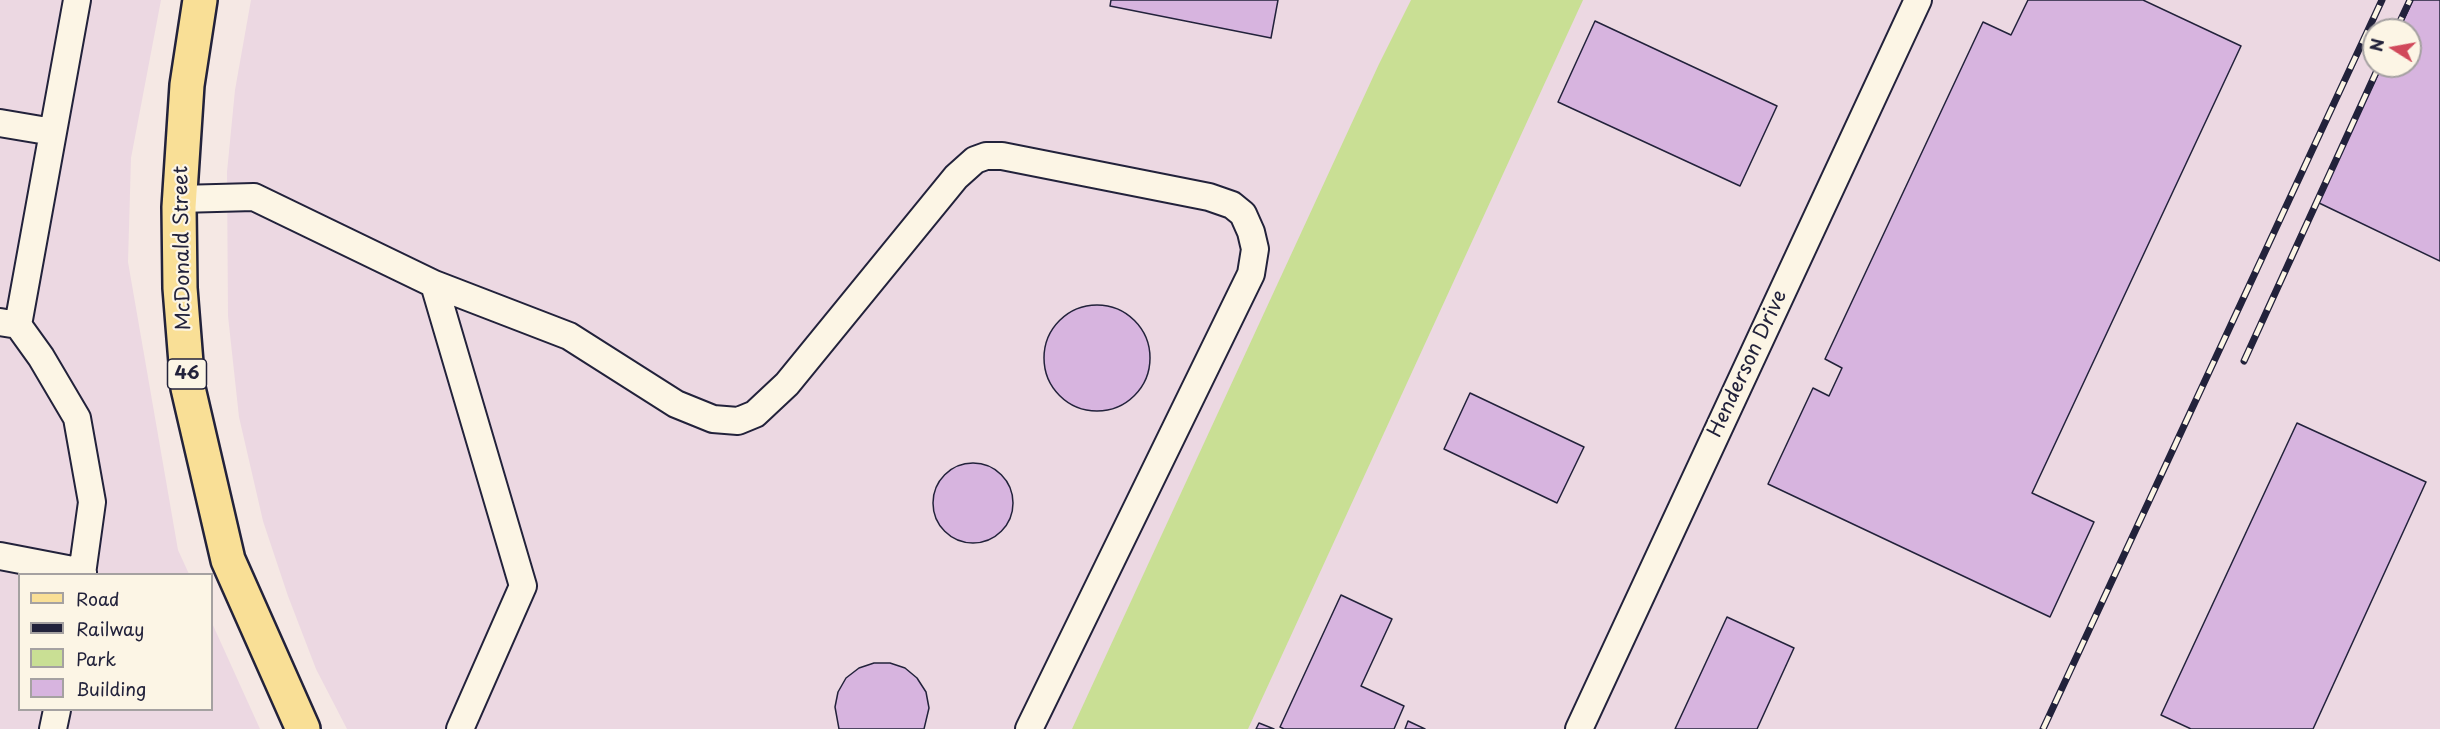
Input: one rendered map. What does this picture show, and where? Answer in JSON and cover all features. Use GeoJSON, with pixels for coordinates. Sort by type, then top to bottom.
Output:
{"type":"FeatureCollection","features":[{"type":"Feature","properties":{"kind":"main road","name":"McDonald Street"},"geometry":{"type":"LineString","coordinates":[[200,0],[187,85],[179,199],[180,288],[188,388],[228,560],[303,729]]}},
{"type":"Feature","properties":{"kind":"street"},"geometry":{"type":"LineString","coordinates":[[0,556],[82,573],[92,502],[77,418],[41,357],[9,323],[53,132],[77,0]]}},
{"type":"Feature","properties":{"kind":"street","name":"Henderson Drive"},"geometry":{"type":"LineString","coordinates":[[1580,729],[1916,0]]}},
{"type":"Feature","properties":{"kind":"street"},"geometry":{"type":"LineString","coordinates":[[0,123],[53,132]]}},
{"type":"Feature","properties":{"kind":"street"},"geometry":{"type":"LineString","coordinates":[[179,199],[254,197],[434,284],[569,336],[676,404],[713,419],[738,421],[755,414],[786,384],[956,177],[975,160],[986,156],[1002,156],[1209,197],[1232,205],[1243,214],[1251,232],[1255,249],[1251,274],[1029,729]]}},
{"type":"Feature","properties":{"kind":"street"},"geometry":{"type":"LineString","coordinates":[[434,284],[523,586],[460,729]]}},
{"type":"Feature","properties":{"kind":"street"},"geometry":{"type":"LineString","coordinates":[[53,729],[57,711]]}},
{"type":"Feature","properties":{"kind":"shaded area"},"geometry":{"type":"Polygon","coordinates":[[[0,0],[161,0],[131,158],[128,262],[178,550],[189,573],[18,573],[18,711],[213,711],[213,625],[260,729],[0,729],[0,0]]]}},
{"type":"Feature","properties":{"kind":"shaded area"},"geometry":{"type":"Polygon","coordinates":[[[251,0],[2440,0],[2440,729],[347,729],[316,669],[288,596],[263,521],[239,417],[228,316],[227,172],[235,90],[251,0]]]}},
{"type":"Feature","properties":{"kind":"green space"},"geometry":{"type":"Polygon","coordinates":[[[1411,0],[1583,0],[1248,729],[1072,729],[1379,64],[1411,0]]]}},
{"type":"Feature","properties":{"kind":"building"},"geometry":{"type":"Polygon","coordinates":[[[1111,0],[1278,0],[1271,38],[1110,6],[1111,0]]]}},
{"type":"Feature","properties":{"kind":"building"},"geometry":{"type":"Polygon","coordinates":[[[2028,0],[2143,0],[2241,46],[2032,493],[2094,522],[2050,617],[1768,484],[1813,388],[1829,396],[1842,368],[1825,359],[1983,22],[2011,35],[2028,0]]]}},
{"type":"Feature","properties":{"kind":"building"},"geometry":{"type":"Polygon","coordinates":[[[2413,0],[2440,0],[2440,261],[2317,202],[2376,78],[2422,78],[2422,18],[2405,18],[2413,0]]]}},
{"type":"Feature","properties":{"kind":"building"},"geometry":{"type":"Polygon","coordinates":[[[1595,21],[1777,106],[1740,186],[1558,102],[1595,21]]]}},
{"type":"Feature","properties":{"kind":"building"},"geometry":{"type":"Polygon","coordinates":[[[1097,305],[1117,309],[1134,321],[1146,338],[1150,358],[1146,378],[1134,395],[1117,407],[1097,411],[1077,407],[1060,395],[1048,378],[1044,358],[1048,338],[1060,321],[1077,309],[1097,305]]]}},
{"type":"Feature","properties":{"kind":"building"},"geometry":{"type":"Polygon","coordinates":[[[1470,393],[1584,447],[1557,503],[1444,449],[1470,393]]]}},
{"type":"Feature","properties":{"kind":"building"},"geometry":{"type":"Polygon","coordinates":[[[2297,423],[2426,482],[2313,729],[2191,729],[2161,715],[2297,423]]]}},
{"type":"Feature","properties":{"kind":"building"},"geometry":{"type":"Polygon","coordinates":[[[973,463],[988,466],[1001,475],[1010,488],[1013,503],[1010,518],[1001,531],[988,540],[973,543],[958,540],[945,531],[936,518],[933,503],[936,488],[945,475],[958,466],[973,463]]]}},
{"type":"Feature","properties":{"kind":"building"},"geometry":{"type":"Polygon","coordinates":[[[1341,595],[1392,619],[1361,686],[1404,706],[1394,729],[1284,729],[1280,727],[1341,595]]]}},
{"type":"Feature","properties":{"kind":"building"},"geometry":{"type":"Polygon","coordinates":[[[1727,617],[1794,648],[1757,729],[1675,729],[1727,617]]]}},
{"type":"Feature","properties":{"kind":"building"},"geometry":{"type":"Polygon","coordinates":[[[874,663],[890,663],[905,668],[917,678],[926,692],[929,708],[924,729],[839,729],[835,707],[838,692],[846,678],[859,668],[874,663]]]}},
{"type":"Feature","properties":{"kind":"building"},"geometry":{"type":"Polygon","coordinates":[[[1408,721],[1425,729],[1405,729],[1408,721]]]}},
{"type":"Feature","properties":{"kind":"building"},"geometry":{"type":"Polygon","coordinates":[[[1259,723],[1274,729],[1256,729],[1259,723]]]}},
{"type":"Feature","properties":{"kind":"railway"},"geometry":{"type":"LineString","coordinates":[[2043,729],[2382,0]]}},
{"type":"Feature","properties":{"kind":"railway"},"geometry":{"type":"LineString","coordinates":[[2402,18],[2410,0]]}},
{"type":"Feature","properties":{"kind":"railway"},"geometry":{"type":"LineString","coordinates":[[2244,361],[2374,78]]}}]}
